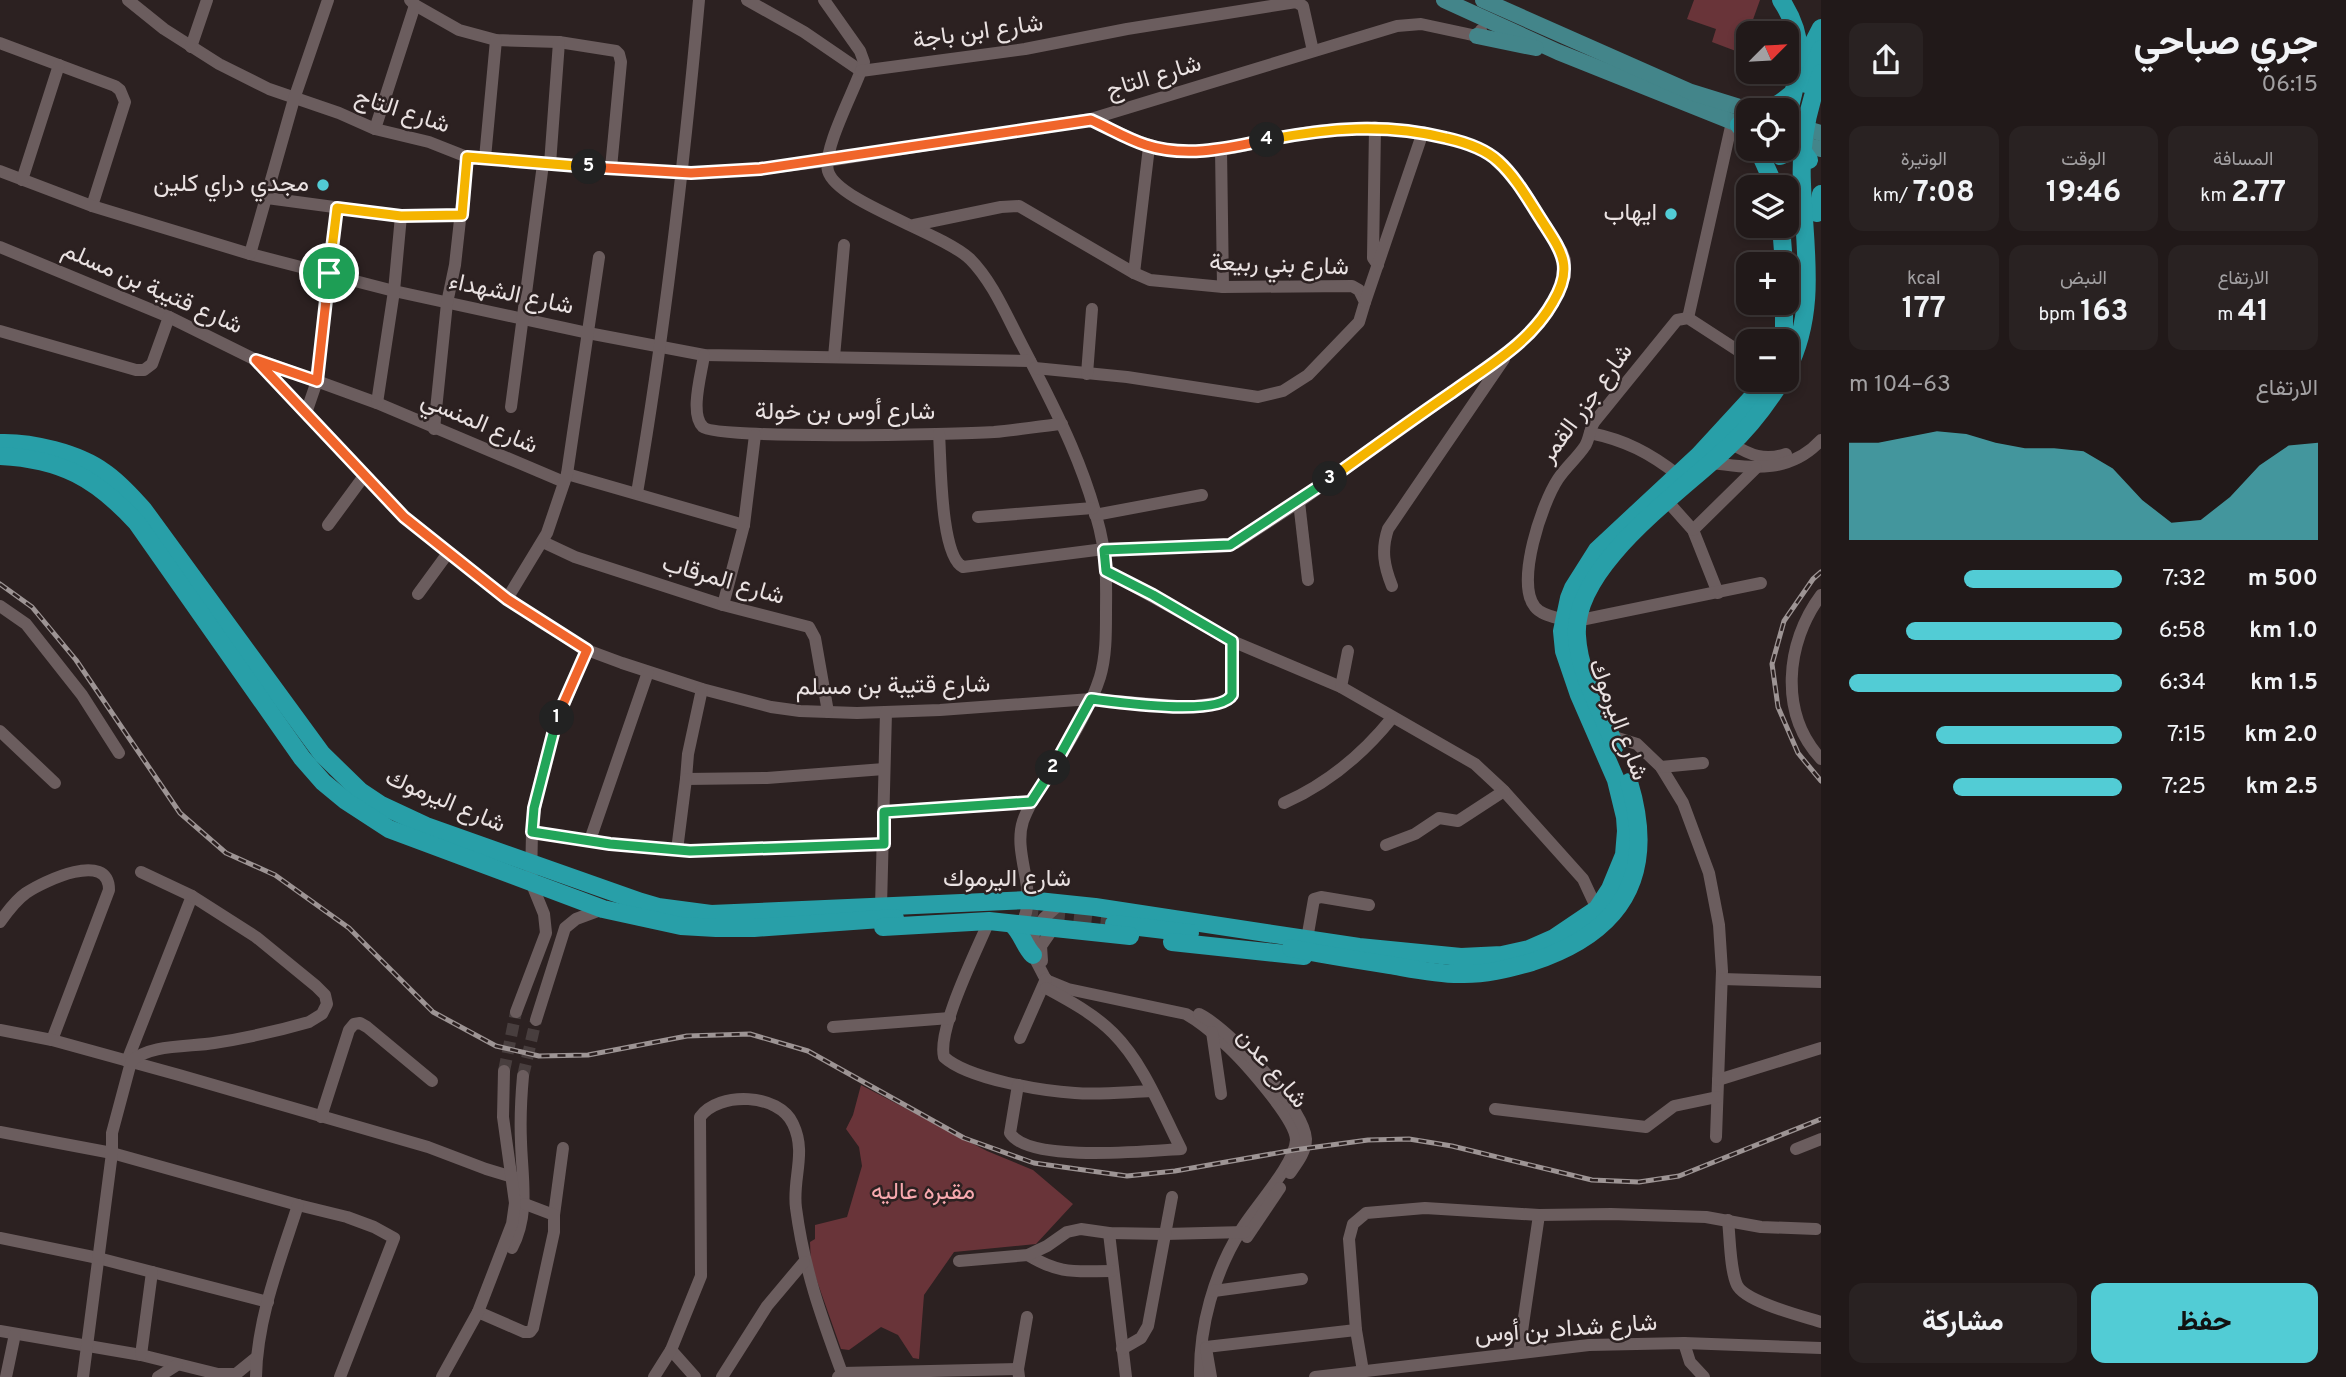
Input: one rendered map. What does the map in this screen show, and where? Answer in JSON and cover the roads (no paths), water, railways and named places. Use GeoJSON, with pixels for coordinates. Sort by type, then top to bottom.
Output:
{"type":"FeatureCollection","features":[{"type":"Feature","properties":{"kind":"highway"},"geometry":{"type":"LineString","coordinates":[[1781,0],[1793,21]]}},
{"type":"Feature","properties":{"kind":"highway"},"geometry":{"type":"LineString","coordinates":[[1799,70],[1821,28]]}},
{"type":"Feature","properties":{"kind":"highway"},"geometry":{"type":"LineString","coordinates":[[1799,37],[1799,65]]}},
{"type":"Feature","properties":{"kind":"highway"},"geometry":{"type":"LineString","coordinates":[[1797,252],[1793,200],[1795,141],[1801,98],[1821,49]]}},
{"type":"Feature","properties":{"kind":"highway"},"geometry":{"type":"LineString","coordinates":[[1799,300],[1808,262],[1801,183],[1803,137],[1821,73]]}},
{"type":"Feature","properties":{"kind":"highway"},"geometry":{"type":"LineString","coordinates":[[1792,98],[1795,84]]}},
{"type":"Feature","properties":{"kind":"highway"},"geometry":{"type":"LineString","coordinates":[[1786,98],[1793,93]]}},
{"type":"Feature","properties":{"kind":"highway"},"geometry":{"type":"LineString","coordinates":[[1799,311],[1815,303],[1816,145],[1821,111]]}},
{"type":"Feature","properties":{"kind":"highway"},"geometry":{"type":"LineString","coordinates":[[1799,150],[1804,153],[1816,145]]}},
{"type":"Feature","properties":{"kind":"highway"},"geometry":{"type":"LineString","coordinates":[[1817,213],[1821,194]]}},
{"type":"Feature","properties":{"kind":"highway","name":"شارع اليرموك"},"geometry":{"type":"LineString","coordinates":[[1114,924],[1243,940],[1422,971],[1458,974],[1511,968],[1546,957],[1591,934],[1620,904],[1630,884],[1638,856],[1638,814],[1627,776],[1582,664],[1570,621],[1569,598],[1597,550],[1678,475],[1758,392]]}},
{"type":"Feature","properties":{"kind":"highway","name":"شارع اليرموك"},"geometry":{"type":"LineString","coordinates":[[0,456],[23,457],[65,469],[98,485],[118,502],[137,523],[302,758],[323,782],[346,801],[389,829],[532,874],[658,908],[683,912],[720,914],[880,907],[1029,919],[1061,903],[1445,956],[1502,955],[1529,949],[1547,941],[1573,927],[1597,908],[1610,889],[1624,855],[1625,817],[1611,765],[1569,668],[1563,640],[1570,621],[1600,568],[1611,555],[1732,444],[1754,420],[1774,392]]}},
{"type":"Feature","properties":{"kind":"highway","name":"شارع اليرموك"},"geometry":{"type":"LineString","coordinates":[[0,443],[46,448],[93,465],[130,494],[322,754],[360,791],[406,817],[603,909],[681,926],[754,928],[990,912],[1029,919]]}},
{"type":"Feature","properties":{"kind":"highway"},"geometry":{"type":"LineString","coordinates":[[1089,931],[1088,920],[1095,907]]}},
{"type":"Feature","properties":{"kind":"highway"},"geometry":{"type":"LineString","coordinates":[[754,928],[772,934],[1029,919],[1089,931],[1274,954],[1334,957]]}},
{"type":"Feature","properties":{"kind":"highway"},"geometry":{"type":"LineString","coordinates":[[1029,919],[1022,935],[1033,955]]}},
{"type":"Feature","properties":{"kind":"main road"},"geometry":{"type":"LineString","coordinates":[[1444,0],[1558,52],[1736,121]]}},
{"type":"Feature","properties":{"kind":"main road"},"geometry":{"type":"LineString","coordinates":[[1490,3],[1691,92],[1736,120]]}},
{"type":"Feature","properties":{"kind":"main road"},"geometry":{"type":"LineString","coordinates":[[1476,36],[1558,52]]}},
{"type":"Feature","properties":{"kind":"main road"},"geometry":{"type":"LineString","coordinates":[[1799,131],[1816,145]]}},
{"type":"Feature","properties":{"kind":"street","name":"شارع التاج"},"geometry":{"type":"LineString","coordinates":[[128,0],[164,29],[238,74],[294,99],[374,129],[429,142],[467,157],[682,173],[760,169],[827,161],[1091,120],[1409,24],[1421,24],[1476,36]]}},
{"type":"Feature","properties":{"kind":"street"},"geometry":{"type":"LineString","coordinates":[[191,47],[207,0]]}},
{"type":"Feature","properties":{"kind":"street"},"geometry":{"type":"LineString","coordinates":[[250,254],[294,99],[328,0]]}},
{"type":"Feature","properties":{"kind":"street"},"geometry":{"type":"LineString","coordinates":[[637,493],[655,389],[682,173],[699,0]]}},
{"type":"Feature","properties":{"kind":"street"},"geometry":{"type":"LineString","coordinates":[[747,0],[813,38],[861,71]]}},
{"type":"Feature","properties":{"kind":"street"},"geometry":{"type":"LineString","coordinates":[[824,0],[860,51],[864,62],[846,103],[827,161],[832,178],[837,186],[850,196],[914,225],[956,249],[973,263],[1006,314],[1062,424],[1078,461],[1104,550],[1105,650],[1099,679],[1068,744],[1031,802],[1019,836],[1029,919],[1046,936],[1041,946],[1046,981],[1020,1038]]}},
{"type":"Feature","properties":{"kind":"street","name":"شارع ابن باجة"},"geometry":{"type":"LineString","coordinates":[[861,71],[1013,51],[1127,29],[1296,2],[1303,6],[1313,51]]}},
{"type":"Feature","properties":{"kind":"street"},"geometry":{"type":"LineString","coordinates":[[374,129],[413,3],[459,30],[496,40],[559,42],[612,50],[619,54],[621,62],[611,168]]}},
{"type":"Feature","properties":{"kind":"street"},"geometry":{"type":"LineString","coordinates":[[1476,36],[1488,20],[1490,3]]}},
{"type":"Feature","properties":{"kind":"street"},"geometry":{"type":"LineString","coordinates":[[485,158],[496,40]]}},
{"type":"Feature","properties":{"kind":"street"},"geometry":{"type":"LineString","coordinates":[[511,407],[522,318],[547,164],[559,42]]}},
{"type":"Feature","properties":{"kind":"street"},"geometry":{"type":"LineString","coordinates":[[0,43],[115,86],[123,96],[125,102],[92,206]]}},
{"type":"Feature","properties":{"kind":"street"},"geometry":{"type":"LineString","coordinates":[[22,180],[59,65]]}},
{"type":"Feature","properties":{"kind":"street"},"geometry":{"type":"LineString","coordinates":[[939,434],[946,530],[951,554],[958,565],[968,567],[1104,550],[1230,545],[1299,502],[1508,353],[1543,319],[1565,276],[1562,252],[1525,194],[1500,162],[1484,151],[1455,140],[1423,132],[1375,127],[1318,130],[1197,152],[1150,146],[1091,120]]}},
{"type":"Feature","properties":{"kind":"street"},"geometry":{"type":"LineString","coordinates":[[1375,127],[1373,258],[1378,265]]}},
{"type":"Feature","properties":{"kind":"street"},"geometry":{"type":"LineString","coordinates":[[1365,303],[1423,132]]}},
{"type":"Feature","properties":{"kind":"street"},"geometry":{"type":"LineString","coordinates":[[1134,273],[1150,146]]}},
{"type":"Feature","properties":{"kind":"street"},"geometry":{"type":"LineString","coordinates":[[1221,149],[1223,287]]}},
{"type":"Feature","properties":{"kind":"street"},"geometry":{"type":"LineString","coordinates":[[1736,149],[1688,318],[1736,349]]}},
{"type":"Feature","properties":{"kind":"street"},"geometry":{"type":"LineString","coordinates":[[434,429],[447,303],[462,215],[467,157]]}},
{"type":"Feature","properties":{"kind":"street","name":"شارع الشهداء"},"geometry":{"type":"LineString","coordinates":[[0,172],[92,206],[250,254],[394,291],[659,348],[704,355],[1032,365]]}},
{"type":"Feature","properties":{"kind":"street"},"geometry":{"type":"LineString","coordinates":[[267,198],[401,216],[462,215]]}},
{"type":"Feature","properties":{"kind":"street","name":"شارع بني ربيعة"},"geometry":{"type":"LineString","coordinates":[[914,225],[1001,206],[1019,206],[1150,280],[1223,287],[1352,286],[1359,290],[1365,303],[1359,322],[1308,375],[1296,384],[1269,395],[1258,397],[1032,365]]}},
{"type":"Feature","properties":{"kind":"street"},"geometry":{"type":"LineString","coordinates":[[306,414],[317,381],[337,208]]}},
{"type":"Feature","properties":{"kind":"street"},"geometry":{"type":"LineString","coordinates":[[377,403],[394,291],[401,216]]}},
{"type":"Feature","properties":{"kind":"street"},"geometry":{"type":"LineString","coordinates":[[834,357],[844,244]]}},
{"type":"Feature","properties":{"kind":"street","name":"شارع قتيبة بن مسلم"},"geometry":{"type":"LineString","coordinates":[[0,247],[169,317],[256,360],[404,517],[507,599],[587,650],[702,690],[771,707],[828,712],[886,712],[1091,699],[1188,707],[1227,701],[1232,695],[1232,641]]}},
{"type":"Feature","properties":{"kind":"street"},"geometry":{"type":"LineString","coordinates":[[507,599],[543,542],[565,478],[598,257]]}},
{"type":"Feature","properties":{"kind":"street"},"geometry":{"type":"LineString","coordinates":[[1087,374],[1092,309]]}},
{"type":"Feature","properties":{"kind":"street"},"geometry":{"type":"LineString","coordinates":[[0,331],[144,370],[152,364],[169,317]]}},
{"type":"Feature","properties":{"kind":"street","name":"شارع جزر القمر"},"geometry":{"type":"LineString","coordinates":[[1570,621],[1539,612],[1530,600],[1527,586],[1528,563],[1550,493],[1558,478],[1583,449],[1595,421],[1672,324],[1688,318]]}},
{"type":"Feature","properties":{"kind":"street"},"geometry":{"type":"LineString","coordinates":[[1392,586],[1383,561],[1384,540],[1388,529],[1508,353]]}},
{"type":"Feature","properties":{"kind":"street","name":"شارع أوس بن خولة"},"geometry":{"type":"LineString","coordinates":[[704,355],[695,412],[700,424],[707,430],[755,435],[939,434],[993,432],[1062,424]]}},
{"type":"Feature","properties":{"kind":"street","name":"شارع المنسي"},"geometry":{"type":"LineString","coordinates":[[256,360],[377,403],[434,429],[565,478],[637,493],[744,525]]}},
{"type":"Feature","properties":{"kind":"street"},"geometry":{"type":"LineString","coordinates":[[1590,433],[1640,449],[1678,475]]}},
{"type":"Feature","properties":{"kind":"street"},"geometry":{"type":"LineString","coordinates":[[723,605],[744,525],[755,435]]}},
{"type":"Feature","properties":{"kind":"street"},"geometry":{"type":"LineString","coordinates":[[1732,444],[1749,454],[1773,457],[1821,439]]}},
{"type":"Feature","properties":{"kind":"street"},"geometry":{"type":"LineString","coordinates":[[1712,463],[1756,468],[1779,464],[1810,450],[1821,439]]}},
{"type":"Feature","properties":{"kind":"street"},"geometry":{"type":"LineString","coordinates":[[1693,530],[1756,468]]}},
{"type":"Feature","properties":{"kind":"street"},"geometry":{"type":"LineString","coordinates":[[328,525],[364,476]]}},
{"type":"Feature","properties":{"kind":"street"},"geometry":{"type":"LineString","coordinates":[[978,517],[1094,511],[1202,495]]}},
{"type":"Feature","properties":{"kind":"street"},"geometry":{"type":"LineString","coordinates":[[1299,502],[1308,580]]}},
{"type":"Feature","properties":{"kind":"street"},"geometry":{"type":"LineString","coordinates":[[1668,502],[1693,530],[1718,593]]}},
{"type":"Feature","properties":{"kind":"street","name":"شارع المرقاب"},"geometry":{"type":"LineString","coordinates":[[543,542],[575,557],[723,605],[809,627],[815,638],[828,712]]}},
{"type":"Feature","properties":{"kind":"street"},"geometry":{"type":"LineString","coordinates":[[418,594],[448,553]]}},
{"type":"Feature","properties":{"kind":"street"},"geometry":{"type":"LineString","coordinates":[[1106,571],[1232,641],[1340,687],[1475,764],[1583,879],[1597,908]]}},
{"type":"Feature","properties":{"kind":"street"},"geometry":{"type":"LineString","coordinates":[[1570,621],[1761,583]]}},
{"type":"Feature","properties":{"kind":"street"},"geometry":{"type":"LineString","coordinates":[[1821,595],[1801,632],[1791,679],[1793,702],[1801,730],[1821,759]]}},
{"type":"Feature","properties":{"kind":"street"},"geometry":{"type":"LineString","coordinates":[[0,606],[26,624],[82,695],[119,753]]}},
{"type":"Feature","properties":{"kind":"street"},"geometry":{"type":"LineString","coordinates":[[516,1012],[546,933],[544,914],[532,874],[534,808],[557,719],[587,650]]}},
{"type":"Feature","properties":{"kind":"street"},"geometry":{"type":"LineString","coordinates":[[1340,687],[1348,651]]}},
{"type":"Feature","properties":{"kind":"street"},"geometry":{"type":"LineString","coordinates":[[590,840],[648,672]]}},
{"type":"Feature","properties":{"kind":"street"},"geometry":{"type":"LineString","coordinates":[[677,850],[688,754],[702,690]]}},
{"type":"Feature","properties":{"kind":"street"},"geometry":{"type":"LineString","coordinates":[[880,907],[886,712]]}},
{"type":"Feature","properties":{"kind":"street"},"geometry":{"type":"LineString","coordinates":[[1284,803],[1313,790],[1345,765],[1377,737],[1392,718]]}},
{"type":"Feature","properties":{"kind":"street"},"geometry":{"type":"LineString","coordinates":[[0,730],[55,783]]}},
{"type":"Feature","properties":{"kind":"street"},"geometry":{"type":"LineString","coordinates":[[1611,736],[1637,744],[1661,768],[1683,803],[1709,873],[1719,925],[1722,979],[1716,1137]]}},
{"type":"Feature","properties":{"kind":"street"},"geometry":{"type":"LineString","coordinates":[[1661,768],[1703,763]]}},
{"type":"Feature","properties":{"kind":"street"},"geometry":{"type":"LineString","coordinates":[[686,779],[767,778],[884,769]]}},
{"type":"Feature","properties":{"kind":"street"},"geometry":{"type":"LineString","coordinates":[[1385,845],[1415,834],[1438,817],[1458,821],[1504,792]]}},
{"type":"Feature","properties":{"kind":"street"},"geometry":{"type":"LineString","coordinates":[[884,812],[1031,802]]}},
{"type":"Feature","properties":{"kind":"street"},"geometry":{"type":"LineString","coordinates":[[532,832],[677,850],[884,844]]}},
{"type":"Feature","properties":{"kind":"street"},"geometry":{"type":"LineString","coordinates":[[0,922],[24,895],[43,884],[79,871],[94,870],[107,877],[109,890],[52,1040]]}},
{"type":"Feature","properties":{"kind":"street"},"geometry":{"type":"LineString","coordinates":[[129,1062],[157,1050],[211,1044],[309,1022],[322,1014],[327,1004],[325,995],[316,986],[256,937],[192,896],[141,872]]}},
{"type":"Feature","properties":{"kind":"street"},"geometry":{"type":"LineString","coordinates":[[1583,879],[1610,889]]}},
{"type":"Feature","properties":{"kind":"street"},"geometry":{"type":"LineString","coordinates":[[83,1377],[112,1153],[112,1133],[129,1062],[192,896]]}},
{"type":"Feature","properties":{"kind":"street"},"geometry":{"type":"LineString","coordinates":[[1307,939],[1314,899],[1321,897],[1370,905]]}},
{"type":"Feature","properties":{"kind":"street"},"geometry":{"type":"LineString","coordinates":[[1029,919],[1061,903]]}},
{"type":"Feature","properties":{"kind":"street"},"geometry":{"type":"LineString","coordinates":[[536,1020],[565,928],[576,919],[603,909]]}},
{"type":"Feature","properties":{"kind":"street"},"geometry":{"type":"LineString","coordinates":[[989,922],[950,1018],[942,1046],[944,1057],[972,1072],[1018,1084],[1072,1093],[1152,1091]]}},
{"type":"Feature","properties":{"kind":"street"},"geometry":{"type":"LineString","coordinates":[[1018,1084],[1010,1133],[1014,1140],[1023,1145],[1044,1150],[1101,1153],[1181,1149],[1129,1051],[1111,1031],[1046,981],[1033,955]]}},
{"type":"Feature","properties":{"kind":"street"},"geometry":{"type":"LineString","coordinates":[[1722,979],[1821,982]]}},
{"type":"Feature","properties":{"kind":"street","name":"شارع عدن"},"geometry":{"type":"LineString","coordinates":[[1046,981],[1083,993],[1186,1014],[1212,1032],[1235,1053],[1284,1113],[1296,1136],[1291,1157],[1244,1232],[1217,1291],[1202,1330],[1200,1377]]}},
{"type":"Feature","properties":{"kind":"street","name":"شارع عدن"},"geometry":{"type":"LineString","coordinates":[[1046,981],[1167,1005],[1205,1017],[1230,1035],[1287,1102],[1304,1129],[1304,1149],[1267,1208],[1244,1232]]}},
{"type":"Feature","properties":{"kind":"street"},"geometry":{"type":"LineString","coordinates":[[833,1027],[950,1018]]}},
{"type":"Feature","properties":{"kind":"street"},"geometry":{"type":"LineString","coordinates":[[321,1116],[349,1030],[354,1024],[360,1023],[367,1027],[432,1082]]}},
{"type":"Feature","properties":{"kind":"street"},"geometry":{"type":"LineString","coordinates":[[0,1030],[52,1040],[428,1147],[518,1183]]}},
{"type":"Feature","properties":{"kind":"street"},"geometry":{"type":"LineString","coordinates":[[1212,1032],[1221,1094]]}},
{"type":"Feature","properties":{"kind":"street"},"geometry":{"type":"LineString","coordinates":[[1718,1080],[1821,1048]]}},
{"type":"Feature","properties":{"kind":"street"},"geometry":{"type":"LineString","coordinates":[[449,1377],[514,1244],[525,1204],[503,1117],[503,1071]]}},
{"type":"Feature","properties":{"kind":"street"},"geometry":{"type":"LineString","coordinates":[[442,1377],[480,1312],[512,1224],[518,1183],[523,1076]]}},
{"type":"Feature","properties":{"kind":"street"},"geometry":{"type":"LineString","coordinates":[[1495,1109],[1643,1127],[1651,1125],[1674,1107],[1717,1097]]}},
{"type":"Feature","properties":{"kind":"street"},"geometry":{"type":"LineString","coordinates":[[654,1377],[671,1350],[701,1276],[700,1117],[708,1109],[729,1101],[748,1100],[778,1108],[791,1119],[801,1149],[796,1201],[804,1262],[842,1376],[1018,1373],[1027,1317]]}},
{"type":"Feature","properties":{"kind":"street"},"geometry":{"type":"LineString","coordinates":[[0,1132],[112,1153],[347,1217],[394,1238],[340,1377]]}},
{"type":"Feature","properties":{"kind":"street"},"geometry":{"type":"LineString","coordinates":[[1796,1149],[1821,1139]]}},
{"type":"Feature","properties":{"kind":"street"},"geometry":{"type":"LineString","coordinates":[[480,1312],[512,1328],[527,1333],[531,1331],[554,1233],[563,1148]]}},
{"type":"Feature","properties":{"kind":"street"},"geometry":{"type":"LineString","coordinates":[[1122,1349],[1141,1338],[1148,1326],[1172,1197]]}},
{"type":"Feature","properties":{"kind":"street"},"geometry":{"type":"LineString","coordinates":[[525,1204],[554,1215]]}},
{"type":"Feature","properties":{"kind":"street"},"geometry":{"type":"LineString","coordinates":[[256,1377],[257,1357],[268,1302],[298,1205]]}},
{"type":"Feature","properties":{"kind":"street"},"geometry":{"type":"LineString","coordinates":[[1363,1371],[1356,1330],[1349,1239],[1353,1224],[1362,1215],[1372,1211],[1425,1208],[1539,1216],[1611,1214],[1728,1220],[1779,1229],[1816,1229]]}},
{"type":"Feature","properties":{"kind":"street"},"geometry":{"type":"LineString","coordinates":[[1519,1352],[1539,1216]]}},
{"type":"Feature","properties":{"kind":"street"},"geometry":{"type":"LineString","coordinates":[[1728,1220],[1735,1283],[1741,1292],[1821,1322]]}},
{"type":"Feature","properties":{"kind":"street"},"geometry":{"type":"LineString","coordinates":[[959,1261],[1028,1255],[1067,1232],[1090,1228],[1109,1233],[1244,1232]]}},
{"type":"Feature","properties":{"kind":"street"},"geometry":{"type":"LineString","coordinates":[[1109,1233],[1125,1377]]}},
{"type":"Feature","properties":{"kind":"street"},"geometry":{"type":"LineString","coordinates":[[0,1238],[98,1258],[268,1302]]}},
{"type":"Feature","properties":{"kind":"street"},"geometry":{"type":"LineString","coordinates":[[1028,1255],[1048,1268],[1112,1271]]}},
{"type":"Feature","properties":{"kind":"street"},"geometry":{"type":"LineString","coordinates":[[722,1377],[767,1306],[804,1262]]}},
{"type":"Feature","properties":{"kind":"street"},"geometry":{"type":"LineString","coordinates":[[141,1355],[152,1272]]}},
{"type":"Feature","properties":{"kind":"street"},"geometry":{"type":"LineString","coordinates":[[1217,1291],[1302,1279]]}},
{"type":"Feature","properties":{"kind":"street","name":"شارع عدن"},"geometry":{"type":"LineString","coordinates":[[1210,1377],[1206,1348],[1217,1291]]}},
{"type":"Feature","properties":{"kind":"street"},"geometry":{"type":"LineString","coordinates":[[1206,1348],[1356,1330]]}},
{"type":"Feature","properties":{"kind":"street"},"geometry":{"type":"LineString","coordinates":[[0,1331],[141,1355],[228,1375],[242,1371],[257,1357]]}},
{"type":"Feature","properties":{"kind":"street"},"geometry":{"type":"LineString","coordinates":[[6,1377],[15,1334]]}},
{"type":"Feature","properties":{"kind":"street"},"geometry":{"type":"LineString","coordinates":[[1684,1343],[1690,1362],[1704,1377]]}},
{"type":"Feature","properties":{"kind":"street","name":"شارع شداد بن أوس"},"geometry":{"type":"LineString","coordinates":[[1315,1377],[1363,1371],[1415,1371],[1519,1352],[1601,1344],[1684,1343],[1821,1348]]}},
{"type":"Feature","properties":{"kind":"street"},"geometry":{"type":"LineString","coordinates":[[671,1350],[695,1377]]}},
{"type":"Feature","properties":{"kind":"street"},"geometry":{"type":"LineString","coordinates":[[158,1377],[177,1365]]}},
{"type":"Feature","properties":{"kind":"tunnel"},"geometry":{"type":"LineString","coordinates":[[1020,913],[1114,924]]}},
{"type":"Feature","properties":{"kind":"tunnel"},"geometry":{"type":"LineString","coordinates":[[504,1071],[516,1012]]}},
{"type":"Feature","properties":{"kind":"tunnel"},"geometry":{"type":"LineString","coordinates":[[523,1076],[536,1020]]}},
{"type":"Feature","properties":{"kind":"railway"},"geometry":{"type":"LineString","coordinates":[[1821,572],[1813,579],[1784,621],[1772,664],[1778,707],[1798,753],[1821,781]]}},
{"type":"Feature","properties":{"kind":"railway"},"geometry":{"type":"LineString","coordinates":[[0,584],[32,607],[76,660],[180,813],[226,853],[275,875],[349,928],[433,1012],[496,1046],[539,1056],[588,1055],[687,1036],[750,1034],[808,1051],[964,1138],[1034,1163],[1127,1176],[1175,1171],[1368,1140],[1409,1139],[1452,1146],[1592,1180],[1639,1182],[1679,1176],[1821,1119]]}},
{"type":"Feature","properties":{"kind":"place","name":"مجدي دراي كلين"},"geometry":{"type":"Point","coordinates":[323,185]}},
{"type":"Feature","properties":{"kind":"place","name":"ايهاب"},"geometry":{"type":"Point","coordinates":[1671,214]}},
{"type":"Feature","properties":{"kind":"park label","name":"مقبره عاليه"},"geometry":{"type":"Point","coordinates":[923,1193]}}]}
